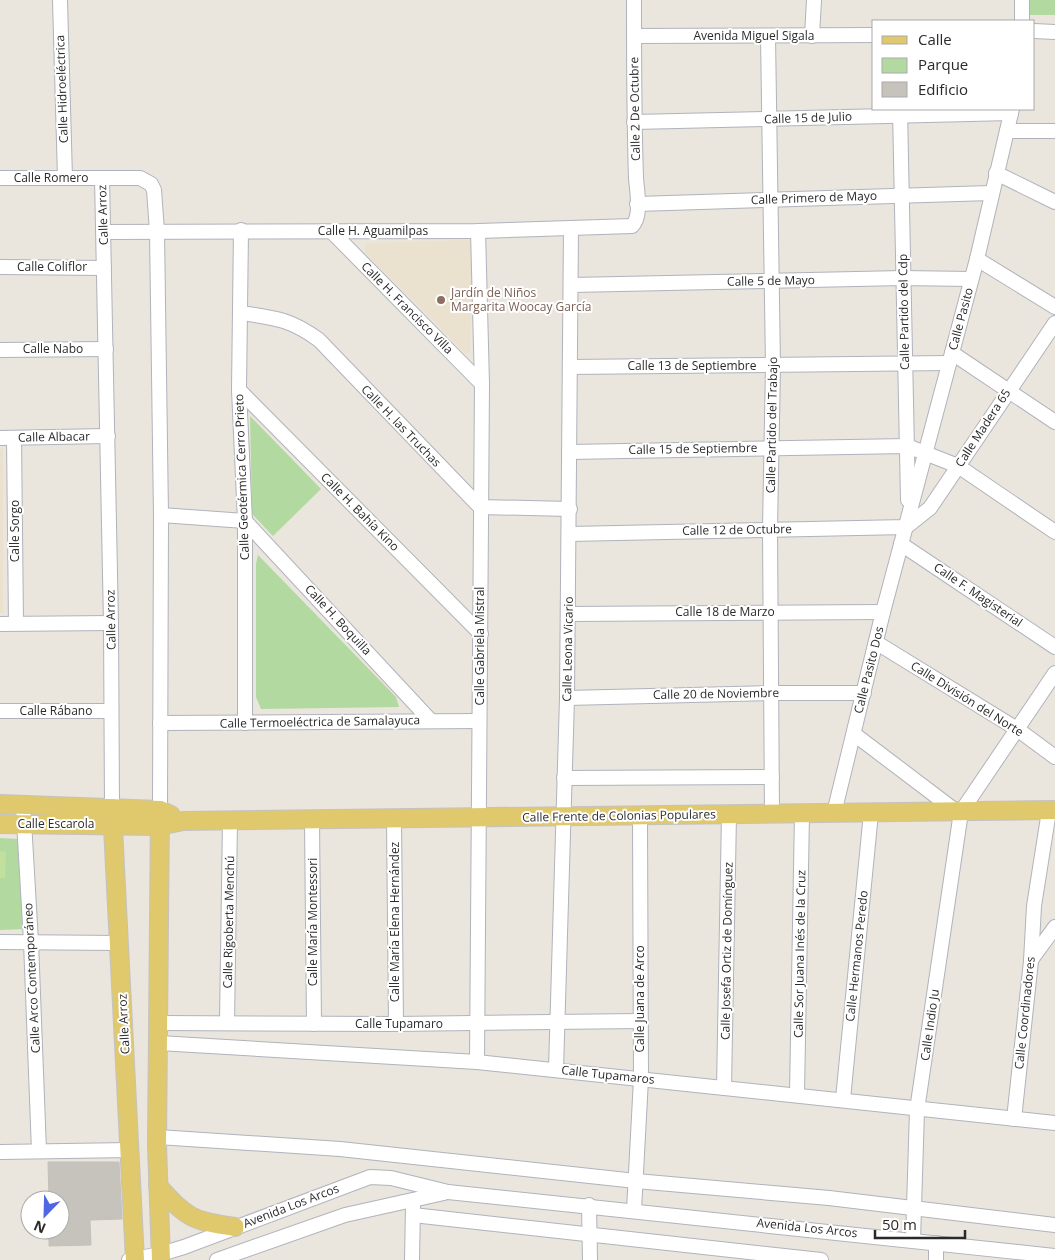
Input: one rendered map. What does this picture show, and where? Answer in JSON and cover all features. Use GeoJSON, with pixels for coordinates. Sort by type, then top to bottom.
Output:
{"type":"FeatureCollection","features":[{"type":"Feature","properties":{"kind":"main road","name":"Calle Escarola"},"geometry":{"type":"LineString","coordinates":[[0,804],[23,804],[112,816]]}},
{"type":"Feature","properties":{"kind":"main road","name":"Calle Frente de Colonias Populares"},"geometry":{"type":"LineString","coordinates":[[112,816],[183,821],[312,821],[1052,810]]}},
{"type":"Feature","properties":{"kind":"main road","name":"Calle Escarola"},"geometry":{"type":"LineString","coordinates":[[0,824],[24,824],[112,816]]}},
{"type":"Feature","properties":{"kind":"main road","name":"Calle Arroz"},"geometry":{"type":"LineString","coordinates":[[112,816],[130,1150],[133,1259]]}},
{"type":"Feature","properties":{"kind":"main road","name":"Calle Arroz"},"geometry":{"type":"LineString","coordinates":[[160,818],[158,1186],[161,1257]]}},
{"type":"Feature","properties":{"kind":"main road"},"geometry":{"type":"LineString","coordinates":[[158,1186],[189,1217],[203,1223],[235,1227]]}},
{"type":"Feature","properties":{"kind":"street","name":"Calle Hidroeléctrica"},"geometry":{"type":"LineString","coordinates":[[60,0],[65,178]]}},
{"type":"Feature","properties":{"kind":"street","name":"Calle 2 De Octubre"},"geometry":{"type":"LineString","coordinates":[[634,0],[634,122],[637,219]]}},
{"type":"Feature","properties":{"kind":"street"},"geometry":{"type":"LineString","coordinates":[[812,36],[814,0]]}},
{"type":"Feature","properties":{"kind":"street"},"geometry":{"type":"LineString","coordinates":[[1022,0],[1022,20]]}},
{"type":"Feature","properties":{"kind":"street"},"geometry":{"type":"LineString","coordinates":[[1035,32],[1055,32]]}},
{"type":"Feature","properties":{"kind":"street","name":"Avenida Miguel Sigala"},"geometry":{"type":"LineString","coordinates":[[634,36],[872,35]]}},
{"type":"Feature","properties":{"kind":"street","name":"Calle Partido del Trabajo"},"geometry":{"type":"LineString","coordinates":[[768,36],[774,447],[770,529],[772,814]]}},
{"type":"Feature","properties":{"kind":"street","name":"Calle 15 de Julio"},"geometry":{"type":"LineString","coordinates":[[634,122],[769,119],[900,112],[1011,111]]}},
{"type":"Feature","properties":{"kind":"street","name":"Calle Pasito"},"geometry":{"type":"LineString","coordinates":[[907,521],[977,258],[1011,111]]}},
{"type":"Feature","properties":{"kind":"street","name":"Calle Partido del Cdp"},"geometry":{"type":"LineString","coordinates":[[900,112],[907,521]]}},
{"type":"Feature","properties":{"kind":"street"},"geometry":{"type":"LineString","coordinates":[[1007,130],[1055,131]]}},
{"type":"Feature","properties":{"kind":"street"},"geometry":{"type":"LineString","coordinates":[[996,173],[1055,202]]}},
{"type":"Feature","properties":{"kind":"street","name":"Calle Romero"},"geometry":{"type":"LineString","coordinates":[[0,178],[102,178]]}},
{"type":"Feature","properties":{"kind":"street","name":"Calle Arroz"},"geometry":{"type":"LineString","coordinates":[[112,816],[111,623],[102,178],[140,178],[151,184],[155,198],[157,231],[161,515],[160,818]]}},
{"type":"Feature","properties":{"kind":"street","name":"Calle Primero de Mayo"},"geometry":{"type":"LineString","coordinates":[[637,204],[991,193]]}},
{"type":"Feature","properties":{"kind":"street","name":"Calle H. Aguamilpas"},"geometry":{"type":"LineString","coordinates":[[104,232],[242,230],[332,232],[478,231],[626,227],[632,226],[637,219]]}},
{"type":"Feature","properties":{"kind":"street","name":"Calle Leona Vicario"},"geometry":{"type":"LineString","coordinates":[[556,1070],[567,698],[571,228]]}},
{"type":"Feature","properties":{"kind":"street","name":"Calle Geotérmica Cerro Prieto"},"geometry":{"type":"LineString","coordinates":[[242,230],[240,390],[245,521],[245,723]]}},
{"type":"Feature","properties":{"kind":"street","name":"Calle Gabriela Mistral"},"geometry":{"type":"LineString","coordinates":[[476,1062],[482,384],[478,231]]}},
{"type":"Feature","properties":{"kind":"street","name":"Calle H. Francisco Villa"},"geometry":{"type":"LineString","coordinates":[[332,232],[482,384]]}},
{"type":"Feature","properties":{"kind":"street"},"geometry":{"type":"LineString","coordinates":[[977,258],[1055,307]]}},
{"type":"Feature","properties":{"kind":"street","name":"Calle Coliflor"},"geometry":{"type":"LineString","coordinates":[[0,267],[104,268]]}},
{"type":"Feature","properties":{"kind":"street","name":"Calle 5 de Mayo"},"geometry":{"type":"LineString","coordinates":[[571,285],[903,278],[971,279]]}},
{"type":"Feature","properties":{"kind":"street","name":"Calle H. las Truchas"},"geometry":{"type":"LineString","coordinates":[[240,313],[286,320],[300,326],[319,340],[480,506]]}},
{"type":"Feature","properties":{"kind":"street","name":"Calle Madera 65"},"geometry":{"type":"LineString","coordinates":[[907,521],[930,508],[1055,323]]}},
{"type":"Feature","properties":{"kind":"street","name":"Calle Nabo"},"geometry":{"type":"LineString","coordinates":[[0,350],[106,349]]}},
{"type":"Feature","properties":{"kind":"street"},"geometry":{"type":"LineString","coordinates":[[950,358],[1008,390],[1055,422]]}},
{"type":"Feature","properties":{"kind":"street","name":"Calle 13 de Septiembre"},"geometry":{"type":"LineString","coordinates":[[570,367],[904,364],[950,358]]}},
{"type":"Feature","properties":{"kind":"street","name":"Calle H. Bahía Kino"},"geometry":{"type":"LineString","coordinates":[[240,390],[481,634]]}},
{"type":"Feature","properties":{"kind":"street","name":"Calle Albacar"},"geometry":{"type":"LineString","coordinates":[[0,438],[108,436]]}},
{"type":"Feature","properties":{"kind":"street","name":"Calle Sorgo"},"geometry":{"type":"LineString","coordinates":[[14,438],[16,623]]}},
{"type":"Feature","properties":{"kind":"street","name":"Calle 15 de Septiembre"},"geometry":{"type":"LineString","coordinates":[[569,452],[907,446],[958,466],[1055,532]]}},
{"type":"Feature","properties":{"kind":"street"},"geometry":{"type":"LineString","coordinates":[[480,506],[570,509]]}},
{"type":"Feature","properties":{"kind":"street"},"geometry":{"type":"LineString","coordinates":[[161,515],[245,521]]}},
{"type":"Feature","properties":{"kind":"street","name":"Calle H. Boquilla"},"geometry":{"type":"LineString","coordinates":[[245,521],[430,720]]}},
{"type":"Feature","properties":{"kind":"street","name":"Calle 12 de Octubre"},"geometry":{"type":"LineString","coordinates":[[569,534],[770,529],[907,521]]}},
{"type":"Feature","properties":{"kind":"street","name":"Calle Pasito Dos"},"geometry":{"type":"LineString","coordinates":[[834,813],[907,521]]}},
{"type":"Feature","properties":{"kind":"street","name":"Calle F. Magisterial"},"geometry":{"type":"LineString","coordinates":[[901,544],[1055,647]]}},
{"type":"Feature","properties":{"kind":"street","name":"Calle 18 de Marzo"},"geometry":{"type":"LineString","coordinates":[[568,614],[883,612]]}},
{"type":"Feature","properties":{"kind":"street"},"geometry":{"type":"LineString","coordinates":[[0,624],[111,623]]}},
{"type":"Feature","properties":{"kind":"street","name":"Calle División del Norte"},"geometry":{"type":"LineString","coordinates":[[877,643],[1017,729],[1055,757]]}},
{"type":"Feature","properties":{"kind":"street"},"geometry":{"type":"LineString","coordinates":[[854,734],[959,812],[1055,674]]}},
{"type":"Feature","properties":{"kind":"street","name":"Calle 20 de Noviembre"},"geometry":{"type":"LineString","coordinates":[[567,698],[770,693],[864,693]]}},
{"type":"Feature","properties":{"kind":"street","name":"Calle Rábano"},"geometry":{"type":"LineString","coordinates":[[0,711],[111,711]]}},
{"type":"Feature","properties":{"kind":"street","name":"Calle Termoeléctrica de Samalayuca"},"geometry":{"type":"LineString","coordinates":[[160,723],[479,721]]}},
{"type":"Feature","properties":{"kind":"street"},"geometry":{"type":"LineString","coordinates":[[564,778],[772,777]]}},
{"type":"Feature","properties":{"kind":"street","name":"Calle Arco Contemporáneo"},"geometry":{"type":"LineString","coordinates":[[23,804],[31,942],[39,1151]]}},
{"type":"Feature","properties":{"kind":"street","name":"Calle Coordinadores"},"geometry":{"type":"LineString","coordinates":[[1014,1119],[1031,961],[1034,906],[1052,810]]}},
{"type":"Feature","properties":{"kind":"street","name":"Calle Indio Ju"},"geometry":{"type":"LineString","coordinates":[[913,1240],[917,1110],[959,812]]}},
{"type":"Feature","properties":{"kind":"street","name":"Calle Sor Juana Inés de la Cruz"},"geometry":{"type":"LineString","coordinates":[[797,1094],[802,813]]}},
{"type":"Feature","properties":{"kind":"street","name":"Calle Hermanos Peredo"},"geometry":{"type":"LineString","coordinates":[[843,1099],[871,813]]}},
{"type":"Feature","properties":{"kind":"street","name":"Calle Josefa Ortiz de Domínguez"},"geometry":{"type":"LineString","coordinates":[[724,1088],[729,814]]}},
{"type":"Feature","properties":{"kind":"street","name":"Calle Juana de Arco"},"geometry":{"type":"LineString","coordinates":[[634,1210],[641,1079],[640,817]]}},
{"type":"Feature","properties":{"kind":"street","name":"Calle María Elena Hernández"},"geometry":{"type":"LineString","coordinates":[[394,819],[396,1024]]}},
{"type":"Feature","properties":{"kind":"street","name":"Calle Rigoberta Menchú"},"geometry":{"type":"LineString","coordinates":[[227,1023],[230,820]]}},
{"type":"Feature","properties":{"kind":"street","name":"Calle María Montessori"},"geometry":{"type":"LineString","coordinates":[[312,821],[314,1024]]}},
{"type":"Feature","properties":{"kind":"street"},"geometry":{"type":"LineString","coordinates":[[1031,961],[1055,927]]}},
{"type":"Feature","properties":{"kind":"street"},"geometry":{"type":"LineString","coordinates":[[0,942],[120,943]]}},
{"type":"Feature","properties":{"kind":"street","name":"Calle Tupamaro"},"geometry":{"type":"LineString","coordinates":[[159,1023],[477,1024],[640,1021]]}},
{"type":"Feature","properties":{"kind":"street","name":"Calle Tupamaros"},"geometry":{"type":"LineString","coordinates":[[159,1043],[476,1062],[797,1094],[917,1110],[1055,1123]]}},
{"type":"Feature","properties":{"kind":"street"},"geometry":{"type":"LineString","coordinates":[[158,1137],[340,1149],[636,1181],[829,1198],[1055,1225]]}},
{"type":"Feature","properties":{"kind":"street"},"geometry":{"type":"LineString","coordinates":[[0,1152],[130,1150]]}},
{"type":"Feature","properties":{"kind":"street","name":"Avenida Los Arcos"},"geometry":{"type":"LineString","coordinates":[[133,1259],[161,1257],[235,1227],[370,1177],[391,1178],[448,1192],[589,1205],[1055,1256]]}},
{"type":"Feature","properties":{"kind":"street"},"geometry":{"type":"LineString","coordinates":[[412,1260],[414,1184]]}},
{"type":"Feature","properties":{"kind":"street","name":"Avenida Los Arcos"},"geometry":{"type":"LineString","coordinates":[[217,1260],[345,1215],[448,1192]]}},
{"type":"Feature","properties":{"kind":"street"},"geometry":{"type":"LineString","coordinates":[[589,1205],[588,1234],[590,1260]]}},
{"type":"Feature","properties":{"kind":"street"},"geometry":{"type":"LineString","coordinates":[[413,1215],[821,1260]]}},
{"type":"Feature","properties":{"kind":"street"},"geometry":{"type":"LineString","coordinates":[[936,1243],[936,1260]]}},
{"type":"Feature","properties":{"kind":"shaded area","name":"Jardín de Niños Margarita Woocay García"},"geometry":{"type":"Polygon","coordinates":[[[468,240],[473,244],[470,352],[466,354],[366,253],[364,248],[366,243],[468,240]]]}},
{"type":"Feature","properties":{"kind":"shaded area"},"geometry":{"type":"Polygon","coordinates":[[[0,449],[3,449],[3,613],[0,613],[0,449]]]}},
{"type":"Feature","properties":{"kind":"green space"},"geometry":{"type":"Polygon","coordinates":[[[1025,0],[1055,0],[1055,15],[1027,15],[1025,0]]]}},
{"type":"Feature","properties":{"kind":"green space"},"geometry":{"type":"Polygon","coordinates":[[[250,416],[321,489],[273,536],[252,514],[250,416]]]}},
{"type":"Feature","properties":{"kind":"green space"},"geometry":{"type":"Polygon","coordinates":[[[258,555],[396,697],[399,707],[261,709],[256,697],[256,564],[258,555]]]}},
{"type":"Feature","properties":{"kind":"green space"},"geometry":{"type":"Polygon","coordinates":[[[0,838],[18,839],[25,929],[0,930],[0,838]]]}},
{"type":"Feature","properties":{"kind":"green space"},"geometry":{"type":"Polygon","coordinates":[[[0,851],[6,852],[5,878],[0,878],[0,851]]]}},
{"type":"Feature","properties":{"kind":"building"},"geometry":{"type":"Polygon","coordinates":[[[48,1162],[119,1162],[122,1219],[90,1220],[91,1245],[49,1246],[49,1240],[70,1240],[70,1190],[49,1190],[48,1162]]]}},
{"type":"Feature","properties":{"kind":"place","name":"Jardín de Niños Margarita Woocay García"},"geometry":{"type":"Point","coordinates":[441,300]}}]}
